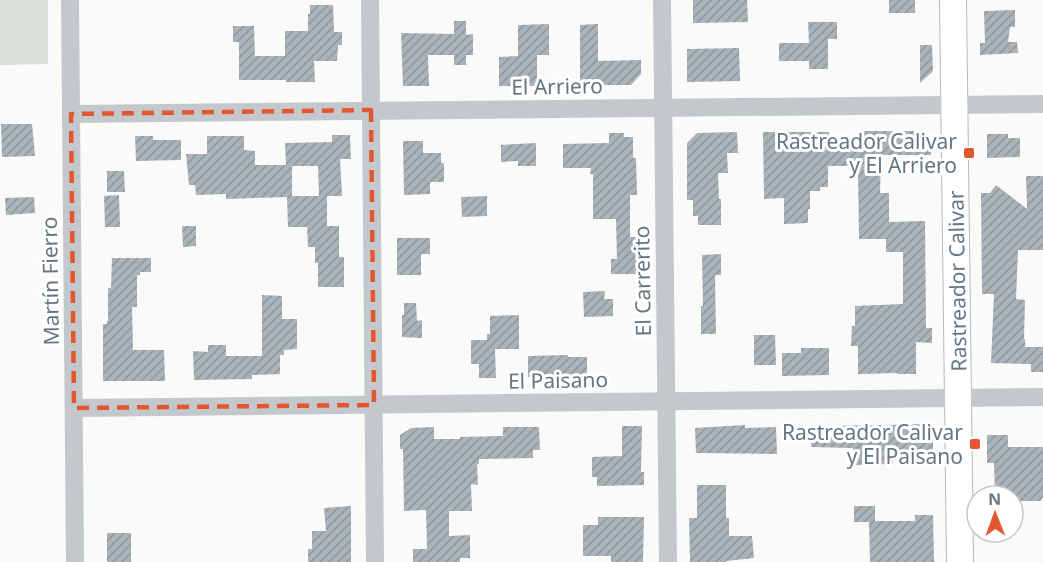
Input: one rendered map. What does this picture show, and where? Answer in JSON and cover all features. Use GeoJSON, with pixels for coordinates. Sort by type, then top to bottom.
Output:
{"type":"FeatureCollection","features":[{"type":"Feature","properties":{"kind":"main road","name":"Rastreador Calivar"},"geometry":{"type":"LineString","coordinates":[[953,0],[960,562]]}},
{"type":"Feature","properties":{"kind":"street","name":"Martín Fierro"},"geometry":{"type":"LineString","coordinates":[[70,0],[75,562]]}},
{"type":"Feature","properties":{"kind":"street"},"geometry":{"type":"LineString","coordinates":[[370,0],[375,562]]}},
{"type":"Feature","properties":{"kind":"street","name":"El Carrerito"},"geometry":{"type":"LineString","coordinates":[[662,0],[668,562]]}},
{"type":"Feature","properties":{"kind":"street","name":"El Arriero"},"geometry":{"type":"LineString","coordinates":[[71,114],[1043,104]]}},
{"type":"Feature","properties":{"kind":"street","name":"El Paisano"},"geometry":{"type":"LineString","coordinates":[[74,408],[1043,397]]}},
{"type":"Feature","properties":{"kind":"highlighted area"},"geometry":{"type":"Polygon","coordinates":[[[371,110],[374,405],[74,408],[71,114],[371,110]]]}},
{"type":"Feature","properties":{"kind":"shaded area"},"geometry":{"type":"Polygon","coordinates":[[[0,0],[48,0],[48,64],[0,65],[0,0]]]}},
{"type":"Feature","properties":{"kind":"building"},"geometry":{"type":"Polygon","coordinates":[[[693,0],[747,0],[748,22],[693,23],[693,0]]]}},
{"type":"Feature","properties":{"kind":"building"},"geometry":{"type":"Polygon","coordinates":[[[889,0],[915,0],[915,13],[889,13],[889,0]]]}},
{"type":"Feature","properties":{"kind":"building"},"geometry":{"type":"Polygon","coordinates":[[[310,5],[333,5],[334,32],[342,32],[342,45],[338,45],[337,61],[314,61],[315,82],[239,80],[239,42],[233,42],[233,26],[254,26],[255,56],[285,56],[285,31],[308,31],[310,5]]]}},
{"type":"Feature","properties":{"kind":"building"},"geometry":{"type":"Polygon","coordinates":[[[1015,10],[1015,27],[1010,27],[1008,42],[1017,42],[1018,53],[980,55],[980,43],[985,43],[984,11],[1015,10]]]}},
{"type":"Feature","properties":{"kind":"building"},"geometry":{"type":"Polygon","coordinates":[[[454,21],[466,21],[466,35],[473,34],[473,55],[466,55],[466,65],[454,65],[454,55],[428,55],[429,86],[403,86],[401,33],[454,34],[454,21]]]}},
{"type":"Feature","properties":{"kind":"building"},"geometry":{"type":"Polygon","coordinates":[[[808,22],[837,22],[837,39],[828,39],[828,69],[809,69],[809,61],[779,61],[779,43],[809,43],[808,22]]]}},
{"type":"Feature","properties":{"kind":"building"},"geometry":{"type":"Polygon","coordinates":[[[549,24],[549,55],[537,55],[537,86],[499,86],[499,57],[518,56],[518,25],[549,24]]]}},
{"type":"Feature","properties":{"kind":"building"},"geometry":{"type":"Polygon","coordinates":[[[598,24],[598,61],[641,60],[641,74],[631,85],[580,85],[580,25],[598,24]]]}},
{"type":"Feature","properties":{"kind":"building"},"geometry":{"type":"Polygon","coordinates":[[[920,45],[932,45],[933,71],[920,83],[920,45]]]}},
{"type":"Feature","properties":{"kind":"building"},"geometry":{"type":"Polygon","coordinates":[[[739,48],[740,81],[687,82],[687,49],[739,48]]]}},
{"type":"Feature","properties":{"kind":"building"},"geometry":{"type":"Polygon","coordinates":[[[1,124],[32,124],[35,156],[2,157],[1,124]]]}},
{"type":"Feature","properties":{"kind":"building"},"geometry":{"type":"Polygon","coordinates":[[[858,131],[921,131],[931,141],[931,155],[881,155],[880,193],[889,193],[889,222],[925,221],[926,328],[932,328],[932,343],[916,342],[916,374],[858,374],[858,346],[851,346],[852,326],[855,326],[855,306],[903,304],[903,252],[886,252],[886,239],[859,239],[858,166],[828,166],[828,187],[820,187],[820,191],[810,191],[808,223],[784,224],[784,198],[764,199],[763,132],[829,132],[829,145],[858,143],[858,131]]]}},
{"type":"Feature","properties":{"kind":"building"},"geometry":{"type":"Polygon","coordinates":[[[737,132],[738,153],[727,153],[728,173],[718,173],[721,225],[698,225],[698,216],[693,216],[693,200],[687,200],[687,143],[697,133],[737,132]]]}},
{"type":"Feature","properties":{"kind":"building"},"geometry":{"type":"Polygon","coordinates":[[[609,133],[624,133],[624,137],[633,137],[637,195],[630,195],[630,237],[640,237],[640,274],[611,274],[611,259],[617,259],[616,219],[593,219],[591,168],[563,168],[563,144],[609,143],[609,133]]]}},
{"type":"Feature","properties":{"kind":"building"},"geometry":{"type":"Polygon","coordinates":[[[987,134],[1008,134],[1008,138],[1020,138],[1020,157],[987,158],[987,134]]]}},
{"type":"Feature","properties":{"kind":"building"},"geometry":{"type":"Polygon","coordinates":[[[332,135],[350,135],[351,159],[340,159],[342,196],[327,196],[327,226],[339,226],[339,257],[344,257],[344,287],[318,287],[315,247],[308,247],[307,227],[288,227],[287,197],[226,199],[226,194],[196,195],[195,185],[189,185],[186,154],[207,154],[207,136],[244,136],[244,150],[255,151],[255,165],[286,165],[285,143],[332,142],[332,135]],[[292,166],[292,196],[319,196],[318,166],[292,166]]]}},
{"type":"Feature","properties":{"kind":"building"},"geometry":{"type":"Polygon","coordinates":[[[135,136],[153,136],[153,140],[181,140],[181,160],[136,161],[135,136]]]}},
{"type":"Feature","properties":{"kind":"building"},"geometry":{"type":"Polygon","coordinates":[[[403,141],[423,141],[423,153],[441,153],[441,163],[444,163],[444,182],[430,182],[430,194],[404,195],[403,141]]]}},
{"type":"Feature","properties":{"kind":"building"},"geometry":{"type":"Polygon","coordinates":[[[536,143],[536,166],[518,166],[518,161],[501,162],[501,145],[536,143]]]}},
{"type":"Feature","properties":{"kind":"building"},"geometry":{"type":"Polygon","coordinates":[[[107,171],[124,171],[125,192],[107,192],[107,171]]]}},
{"type":"Feature","properties":{"kind":"building"},"geometry":{"type":"Polygon","coordinates":[[[1026,176],[1043,176],[1043,250],[1018,250],[1016,299],[1025,300],[1025,347],[1043,347],[1043,372],[1031,372],[1031,364],[991,363],[994,294],[982,294],[981,193],[990,193],[996,185],[1027,209],[1026,176]]]}},
{"type":"Feature","properties":{"kind":"building"},"geometry":{"type":"Polygon","coordinates":[[[119,195],[120,227],[105,227],[104,196],[119,195]]]}},
{"type":"Feature","properties":{"kind":"building"},"geometry":{"type":"Polygon","coordinates":[[[487,196],[487,216],[462,217],[461,197],[487,196]]]}},
{"type":"Feature","properties":{"kind":"building"},"geometry":{"type":"Polygon","coordinates":[[[34,197],[35,213],[6,215],[5,198],[34,197]]]}},
{"type":"Feature","properties":{"kind":"building"},"geometry":{"type":"Polygon","coordinates":[[[182,226],[196,226],[196,246],[183,247],[182,226]]]}},
{"type":"Feature","properties":{"kind":"building"},"geometry":{"type":"Polygon","coordinates":[[[397,238],[430,238],[430,254],[421,254],[421,275],[397,275],[397,238]]]}},
{"type":"Feature","properties":{"kind":"building"},"geometry":{"type":"Polygon","coordinates":[[[721,254],[721,275],[715,275],[716,334],[701,334],[702,255],[721,254]]]}},
{"type":"Feature","properties":{"kind":"building"},"geometry":{"type":"Polygon","coordinates":[[[112,258],[151,258],[151,272],[140,272],[140,275],[137,275],[137,307],[132,307],[133,350],[164,350],[165,381],[103,381],[103,324],[107,324],[108,321],[108,288],[111,288],[112,258]]]}},
{"type":"Feature","properties":{"kind":"building"},"geometry":{"type":"Polygon","coordinates":[[[605,291],[604,299],[613,299],[613,316],[584,317],[583,292],[605,291]]]}},
{"type":"Feature","properties":{"kind":"building"},"geometry":{"type":"Polygon","coordinates":[[[262,295],[282,296],[282,319],[297,319],[297,349],[284,350],[284,355],[280,355],[280,374],[252,375],[252,379],[194,380],[193,351],[208,352],[208,345],[226,345],[226,356],[262,356],[262,295]]]}},
{"type":"Feature","properties":{"kind":"building"},"geometry":{"type":"Polygon","coordinates":[[[404,303],[416,303],[417,321],[422,320],[422,338],[402,337],[404,303]]]}},
{"type":"Feature","properties":{"kind":"building"},"geometry":{"type":"Polygon","coordinates":[[[519,315],[519,349],[495,349],[496,378],[479,378],[479,364],[471,364],[471,340],[487,340],[487,334],[490,334],[490,316],[519,315]]]}},
{"type":"Feature","properties":{"kind":"building"},"geometry":{"type":"Polygon","coordinates":[[[754,335],[775,335],[776,365],[754,365],[754,335]]]}},
{"type":"Feature","properties":{"kind":"building"},"geometry":{"type":"Polygon","coordinates":[[[801,348],[829,348],[829,375],[782,376],[782,353],[801,353],[801,348]]]}},
{"type":"Feature","properties":{"kind":"building"},"geometry":{"type":"Polygon","coordinates":[[[568,355],[568,357],[587,357],[587,377],[528,377],[528,356],[568,355]]]}},
{"type":"Feature","properties":{"kind":"building"},"geometry":{"type":"Polygon","coordinates":[[[929,424],[933,428],[933,453],[893,453],[893,464],[853,465],[853,448],[811,447],[811,429],[830,429],[829,426],[929,424]]]}},
{"type":"Feature","properties":{"kind":"building"},"geometry":{"type":"Polygon","coordinates":[[[745,425],[745,428],[776,427],[777,454],[696,453],[695,428],[745,425]]]}},
{"type":"Feature","properties":{"kind":"building"},"geometry":{"type":"Polygon","coordinates":[[[622,426],[642,426],[641,472],[644,472],[644,485],[597,486],[597,477],[592,477],[592,457],[622,456],[622,426]]]}},
{"type":"Feature","properties":{"kind":"building"},"geometry":{"type":"Polygon","coordinates":[[[434,427],[434,439],[460,439],[460,437],[503,436],[503,427],[539,427],[540,450],[533,450],[533,458],[479,459],[479,464],[477,464],[478,485],[471,484],[472,511],[449,511],[449,536],[470,535],[470,558],[460,558],[460,562],[413,562],[413,549],[427,549],[426,510],[404,511],[403,449],[400,449],[400,435],[411,428],[434,427]]]}},
{"type":"Feature","properties":{"kind":"building"},"geometry":{"type":"Polygon","coordinates":[[[987,435],[1008,435],[1008,447],[1043,447],[1043,498],[1041,501],[1025,501],[1025,484],[995,484],[994,463],[987,463],[987,435]]]}},
{"type":"Feature","properties":{"kind":"building"},"geometry":{"type":"Polygon","coordinates":[[[697,485],[726,485],[726,518],[729,518],[729,536],[752,536],[754,558],[726,562],[690,562],[689,518],[697,518],[697,485]]]}},
{"type":"Feature","properties":{"kind":"building"},"geometry":{"type":"Polygon","coordinates":[[[351,506],[351,562],[308,562],[308,549],[312,549],[312,531],[326,531],[324,508],[351,506]]]}},
{"type":"Feature","properties":{"kind":"building"},"geometry":{"type":"Polygon","coordinates":[[[854,506],[875,506],[875,521],[915,521],[915,515],[933,515],[934,562],[870,562],[869,522],[854,522],[854,506]]]}},
{"type":"Feature","properties":{"kind":"building"},"geometry":{"type":"Polygon","coordinates":[[[598,517],[644,517],[643,562],[611,562],[611,556],[583,556],[583,525],[598,525],[598,517]]]}},
{"type":"Feature","properties":{"kind":"building"},"geometry":{"type":"Polygon","coordinates":[[[107,533],[131,533],[131,562],[107,562],[107,533]]]}},
{"type":"Feature","properties":{"kind":"place","name":"Rastreador Calivar y El Arriero"},"geometry":{"type":"Point","coordinates":[969,153]}},
{"type":"Feature","properties":{"kind":"place","name":"Rastreador Calivar y El Paisano"},"geometry":{"type":"Point","coordinates":[975,444]}}]}
